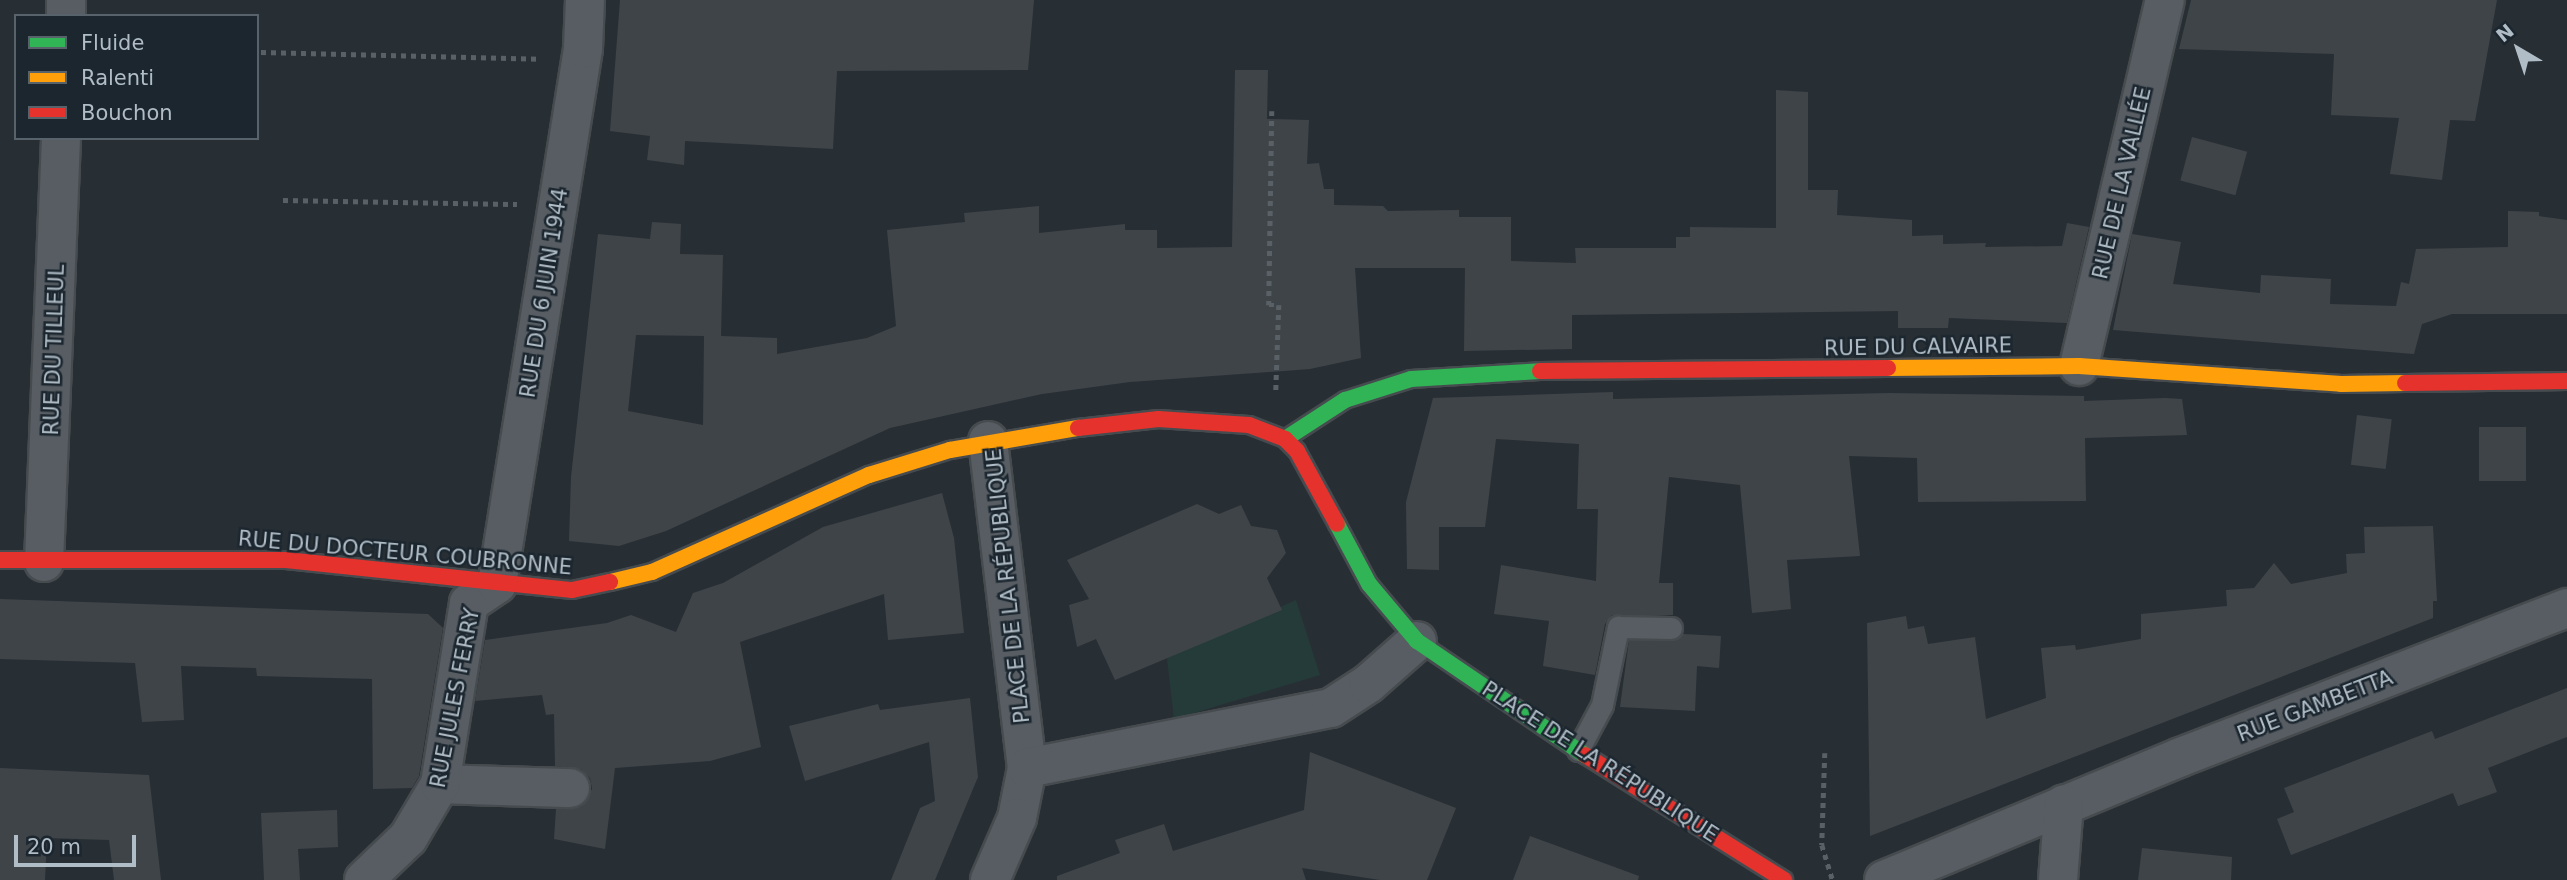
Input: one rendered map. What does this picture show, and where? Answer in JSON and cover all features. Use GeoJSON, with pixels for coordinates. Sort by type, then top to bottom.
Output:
{"type":"FeatureCollection","features":[{"type":"Feature","properties":{"kind":"main road","name":"RUE DU CALVAIRE"},"geometry":{"type":"LineString","coordinates":[[1285,439],[1345,400],[1440,373],[2079,366],[2340,384],[2567,380]]}},
{"type":"Feature","properties":{"kind":"main road","name":"PLACE DE LA RÉPUBLIQUE"},"geometry":{"type":"LineString","coordinates":[[988,441],[1158,419],[1221,421],[1261,429],[1285,439],[1305,463],[1369,584],[1417,641],[1578,750],[1784,880]]}},
{"type":"Feature","properties":{"kind":"main road","name":"RUE DU DOCTEUR COUBRONNE"},"geometry":{"type":"LineString","coordinates":[[0,560],[286,560],[572,590],[619,582],[697,554],[869,475],[916,458],[988,441]]}},
{"type":"Feature","properties":{"kind":"street","name":"RUE DU 6 JUIN 1944"},"geometry":{"type":"LineString","coordinates":[[497,584],[581,60],[585,0]]}},
{"type":"Feature","properties":{"kind":"street","name":"RUE DE LA VALLÉE"},"geometry":{"type":"LineString","coordinates":[[2079,366],[2165,0]]}},
{"type":"Feature","properties":{"kind":"street","name":"RUE DU TILLEUL"},"geometry":{"type":"LineString","coordinates":[[44,562],[61,140]]}},
{"type":"Feature","properties":{"kind":"street","name":"PLACE DE LA RÉPUBLIQUE"},"geometry":{"type":"LineString","coordinates":[[988,441],[1027,768],[1017,818],[990,880]]}},
{"type":"Feature","properties":{"kind":"street","name":"RUE JULES FERRY"},"geometry":{"type":"LineString","coordinates":[[363,880],[408,838],[440,784],[469,603],[497,584]]}},
{"type":"Feature","properties":{"kind":"street","name":"RUE GAMBETTA"},"geometry":{"type":"LineString","coordinates":[[1884,880],[2064,804],[2567,608]]}},
{"type":"Feature","properties":{"kind":"street"},"geometry":{"type":"LineString","coordinates":[[1027,768],[1331,708],[1368,684],[1417,641]]}},
{"type":"Feature","properties":{"kind":"street"},"geometry":{"type":"LineString","coordinates":[[440,784],[569,788]]}},
{"type":"Feature","properties":{"kind":"street"},"geometry":{"type":"LineString","coordinates":[[2058,880],[2064,804]]}},
{"type":"Feature","properties":{"kind":"lane"},"geometry":{"type":"LineString","coordinates":[[1578,750],[1602,705],[1618,627],[1671,628]]}},
{"type":"Feature","properties":{"kind":"path"},"geometry":{"type":"LineString","coordinates":[[261,52],[581,60]]}},
{"type":"Feature","properties":{"kind":"path"},"geometry":{"type":"LineString","coordinates":[[1261,429],[1279,384],[1279,305],[1269,304],[1272,111]]}},
{"type":"Feature","properties":{"kind":"path"},"geometry":{"type":"LineString","coordinates":[[283,200],[558,205]]}},
{"type":"Feature","properties":{"kind":"path"},"geometry":{"type":"LineString","coordinates":[[1825,753],[1822,845],[1833,880]]}},
{"type":"Feature","properties":{"kind":"green space"},"geometry":{"type":"Polygon","coordinates":[[[1296,600],[1320,675],[1174,719],[1167,658],[1296,600]]]}},
{"type":"Feature","properties":{"kind":"building"},"geometry":{"type":"Polygon","coordinates":[[[620,0],[1034,0],[1028,70],[837,71],[833,149],[685,141],[684,165],[647,160],[650,136],[610,131],[620,0]]]}},
{"type":"Feature","properties":{"kind":"building"},"geometry":{"type":"Polygon","coordinates":[[[2191,0],[2497,0],[2475,121],[2450,120],[2442,180],[2390,174],[2399,118],[2331,115],[2334,54],[2179,49],[2191,0]]]}},
{"type":"Feature","properties":{"kind":"building"},"geometry":{"type":"Polygon","coordinates":[[[1235,70],[1268,70],[1267,119],[1309,120],[1307,164],[1319,163],[1324,189],[1334,189],[1334,205],[1383,206],[1388,211],[1459,210],[1459,217],[1511,217],[1511,261],[1576,263],[1575,248],[1676,248],[1676,237],[1690,237],[1690,227],[1776,228],[1776,90],[1808,92],[1808,190],[1838,190],[1837,215],[1912,220],[1912,236],[1943,235],[1943,244],[1986,243],[1985,247],[2062,246],[2067,223],[2089,227],[2067,323],[1949,318],[1948,328],[1898,328],[1898,311],[1572,315],[1572,349],[1464,351],[1465,268],[1355,268],[1361,358],[1310,369],[1130,382],[1042,394],[890,428],[666,531],[619,546],[569,541],[571,477],[598,234],[650,239],[652,222],[681,224],[680,254],[723,255],[721,336],[777,338],[777,354],[867,338],[896,326],[887,230],[965,222],[964,213],[1039,206],[1039,233],[1125,224],[1125,230],[1157,230],[1157,248],[1232,247],[1235,70]],[[636,335],[628,411],[703,425],[704,336],[636,335]]]}},
{"type":"Feature","properties":{"kind":"building"},"geometry":{"type":"Polygon","coordinates":[[[2192,137],[2247,152],[2235,195],[2180,180],[2192,137]]]}},
{"type":"Feature","properties":{"kind":"building"},"geometry":{"type":"Polygon","coordinates":[[[2508,211],[2539,212],[2539,216],[2567,220],[2567,314],[2452,314],[2422,324],[2414,354],[2113,330],[2132,234],[2181,242],[2173,284],[2260,293],[2261,275],[2331,279],[2330,304],[2396,306],[2401,282],[2409,284],[2416,249],[2508,247],[2508,211]]]}},
{"type":"Feature","properties":{"kind":"building"},"geometry":{"type":"Polygon","coordinates":[[[1613,392],[1613,399],[1889,393],[2084,396],[2084,401],[2182,399],[2187,435],[2085,438],[2086,501],[1918,502],[1917,458],[1849,456],[1860,556],[1787,560],[1791,609],[1752,613],[1740,485],[1669,477],[1659,583],[1673,583],[1673,615],[1612,615],[1605,624],[1595,675],[1543,666],[1549,621],[1494,614],[1501,565],[1596,581],[1598,509],[1577,509],[1579,444],[1496,439],[1485,527],[1439,527],[1439,570],[1407,569],[1406,502],[1433,398],[1613,392]]]}},
{"type":"Feature","properties":{"kind":"building"},"geometry":{"type":"Polygon","coordinates":[[[2357,415],[2392,419],[2386,469],[2351,465],[2357,415]]]}},
{"type":"Feature","properties":{"kind":"building"},"geometry":{"type":"Polygon","coordinates":[[[2479,427],[2526,427],[2526,481],[2479,481],[2479,427]]]}},
{"type":"Feature","properties":{"kind":"building"},"geometry":{"type":"Polygon","coordinates":[[[942,493],[954,538],[964,633],[888,640],[884,594],[740,642],[761,747],[710,761],[615,768],[605,849],[554,839],[556,809],[581,807],[592,789],[590,778],[581,769],[555,766],[554,714],[546,715],[542,695],[475,701],[485,640],[607,623],[631,615],[676,632],[693,593],[723,583],[823,527],[942,493]]]}},
{"type":"Feature","properties":{"kind":"building"},"geometry":{"type":"Polygon","coordinates":[[[1197,504],[1219,514],[1241,505],[1251,526],[1277,530],[1286,553],[1267,578],[1282,610],[1115,680],[1096,639],[1077,647],[1069,605],[1089,599],[1067,560],[1197,504]]]}},
{"type":"Feature","properties":{"kind":"building"},"geometry":{"type":"Polygon","coordinates":[[[2433,526],[2437,601],[2433,601],[2433,618],[1870,836],[1867,623],[1906,616],[1908,629],[1924,626],[1928,644],[1975,637],[1986,719],[2046,698],[2041,648],[2075,645],[2076,650],[2141,639],[2141,614],[2227,606],[2226,590],[2254,588],[2274,563],[2291,584],[2347,573],[2346,554],[2365,553],[2364,527],[2433,526]]]}},
{"type":"Feature","properties":{"kind":"building"},"geometry":{"type":"Polygon","coordinates":[[[0,599],[428,614],[443,628],[419,776],[412,788],[373,789],[372,679],[257,676],[256,668],[181,666],[184,720],[142,722],[135,663],[0,659],[0,599]]]}},
{"type":"Feature","properties":{"kind":"building"},"geometry":{"type":"Polygon","coordinates":[[[1683,634],[1721,636],[1719,668],[1697,666],[1695,711],[1620,707],[1629,640],[1671,641],[1683,634]]]}},
{"type":"Feature","properties":{"kind":"building"},"geometry":{"type":"Polygon","coordinates":[[[2567,688],[2567,737],[2488,768],[2497,792],[2458,806],[2453,793],[2291,855],[2277,819],[2294,812],[2284,788],[2432,731],[2435,739],[2567,688]]]}},
{"type":"Feature","properties":{"kind":"building"},"geometry":{"type":"Polygon","coordinates":[[[970,698],[978,777],[935,880],[891,880],[920,808],[935,801],[929,742],[805,781],[789,726],[878,704],[880,710],[970,698]]]}},
{"type":"Feature","properties":{"kind":"building"},"geometry":{"type":"Polygon","coordinates":[[[1310,752],[1456,808],[1427,880],[1380,880],[1302,868],[1306,880],[1057,880],[1057,876],[1120,853],[1115,840],[1164,824],[1173,851],[1304,810],[1310,752]]]}},
{"type":"Feature","properties":{"kind":"building"},"geometry":{"type":"Polygon","coordinates":[[[0,768],[149,775],[161,880],[114,880],[109,840],[47,838],[45,880],[0,880],[0,768]]]}},
{"type":"Feature","properties":{"kind":"building"},"geometry":{"type":"Polygon","coordinates":[[[337,810],[338,847],[298,849],[300,880],[264,880],[261,813],[337,810]]]}},
{"type":"Feature","properties":{"kind":"building"},"geometry":{"type":"Polygon","coordinates":[[[1530,836],[1639,876],[1638,880],[1513,880],[1530,836]]]}},
{"type":"Feature","properties":{"kind":"building"},"geometry":{"type":"Polygon","coordinates":[[[2142,848],[2232,857],[2231,880],[2138,880],[2142,848]]]}},
{"type":"Feature","properties":{"kind":"traffic: fast"},"geometry":{"type":"LineString","coordinates":[[1285,439],[1345,400],[1411,379],[1540,371]]}},
{"type":"Feature","properties":{"kind":"traffic: fast"},"geometry":{"type":"LineString","coordinates":[[1337,524],[1369,584],[1417,641],[1585,755]]}},
{"type":"Feature","properties":{"kind":"traffic: slow"},"geometry":{"type":"LineString","coordinates":[[1888,368],[2079,366],[2341,384],[2405,383]]}},
{"type":"Feature","properties":{"kind":"traffic: slow"},"geometry":{"type":"LineString","coordinates":[[610,582],[652,572],[869,475],[950,450],[1078,428]]}},
{"type":"Feature","properties":{"kind":"traffic: jam"},"geometry":{"type":"LineString","coordinates":[[1540,371],[1888,368]]}},
{"type":"Feature","properties":{"kind":"traffic: jam"},"geometry":{"type":"LineString","coordinates":[[2405,383],[2567,381]]}},
{"type":"Feature","properties":{"kind":"traffic: jam"},"geometry":{"type":"LineString","coordinates":[[1078,428],[1158,419],[1249,425],[1285,439],[1297,451],[1337,524]]}},
{"type":"Feature","properties":{"kind":"traffic: jam"},"geometry":{"type":"LineString","coordinates":[[0,560],[286,560],[572,590],[610,582]]}},
{"type":"Feature","properties":{"kind":"traffic: jam"},"geometry":{"type":"LineString","coordinates":[[1585,755],[1784,880]]}}]}
